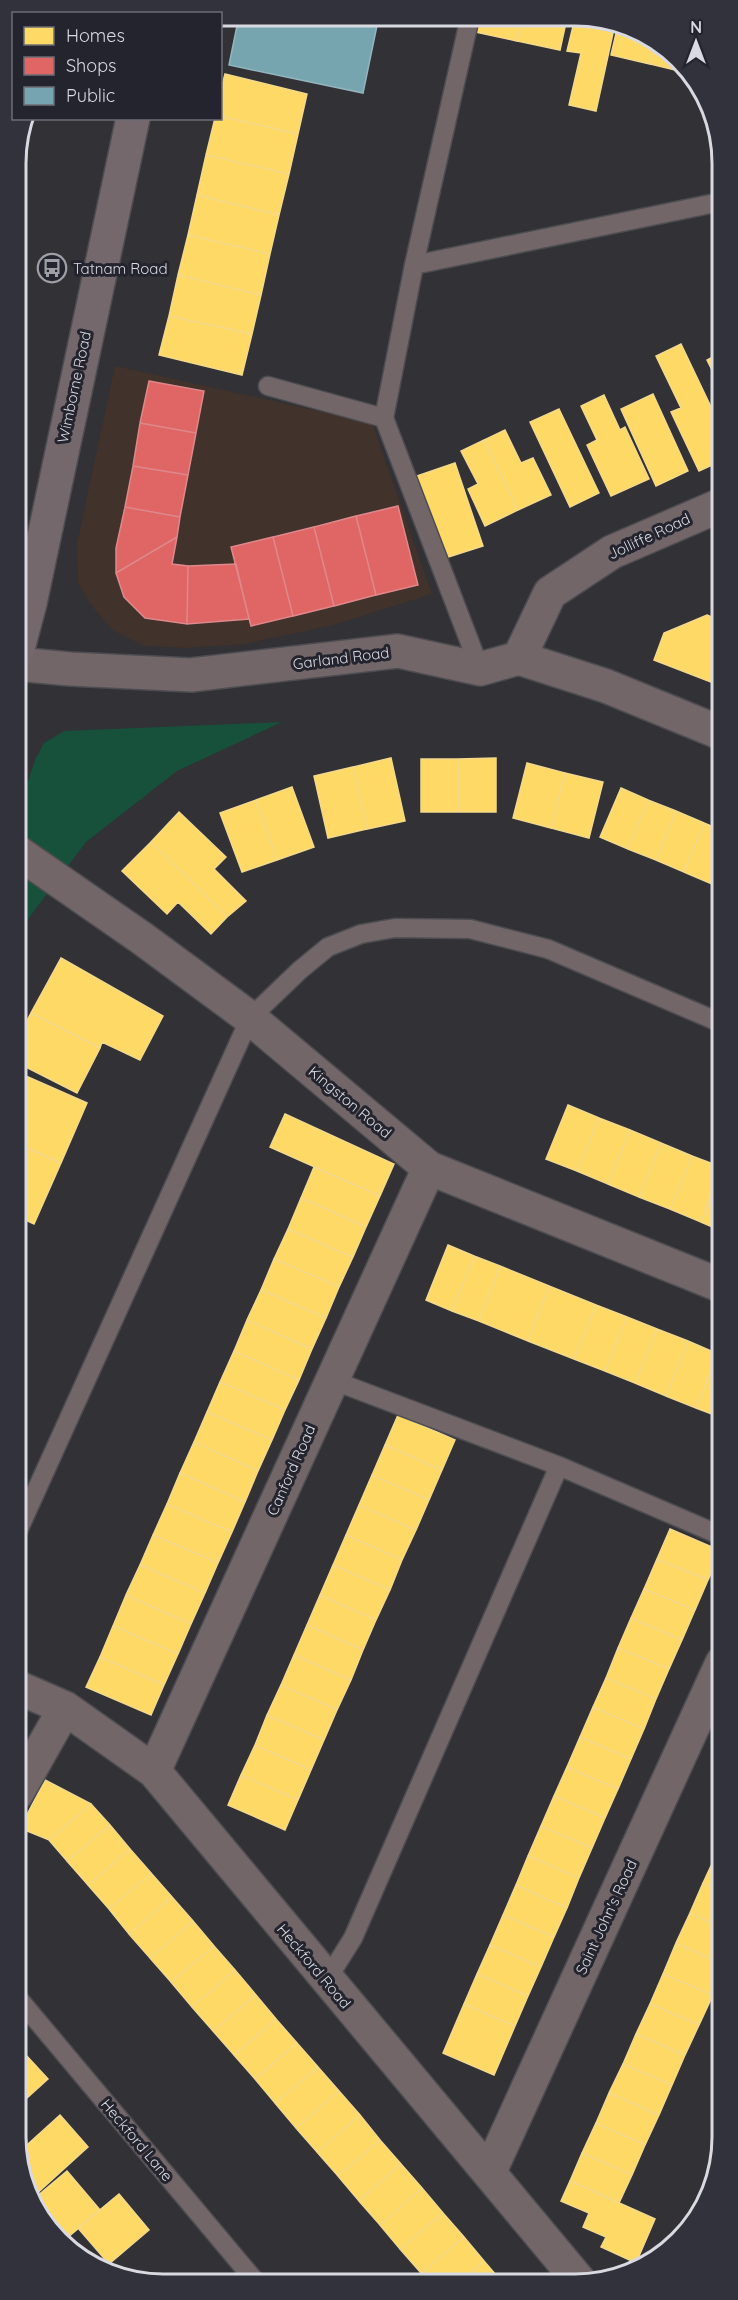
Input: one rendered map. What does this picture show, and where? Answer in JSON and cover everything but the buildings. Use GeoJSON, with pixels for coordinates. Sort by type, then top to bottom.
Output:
{"type":"FeatureCollection","features":[{"type":"Feature","properties":{"kind":"main road","name":"Wimborne Road"},"geometry":{"type":"LineString","coordinates":[[26,586],[133,120]]}},
{"type":"Feature","properties":{"kind":"street","name":"Jolliffe Road"},"geometry":{"type":"LineString","coordinates":[[519,658],[550,593],[612,552],[712,509]]}},
{"type":"Feature","properties":{"kind":"street","name":"Garland Road"},"geometry":{"type":"LineString","coordinates":[[26,664],[70,669],[191,675],[398,651],[480,669],[519,658]]}},
{"type":"Feature","properties":{"kind":"street"},"geometry":{"type":"LineString","coordinates":[[519,658],[606,686],[712,729]]}},
{"type":"Feature","properties":{"kind":"street","name":"Kingston Road"},"geometry":{"type":"LineString","coordinates":[[26,857],[250,1018],[429,1168],[712,1282]]}},
{"type":"Feature","properties":{"kind":"street","name":"Canford Road"},"geometry":{"type":"LineString","coordinates":[[154,1771],[429,1168]]}},
{"type":"Feature","properties":{"kind":"street","name":"Saint John's Road"},"geometry":{"type":"LineString","coordinates":[[490,2171],[712,1685]]}},
{"type":"Feature","properties":{"kind":"street","name":"Heckford Road"},"geometry":{"type":"LineString","coordinates":[[26,1692],[65,1708],[154,1771],[326,1981],[490,2171],[574,2274]]}},
{"type":"Feature","properties":{"kind":"street"},"geometry":{"type":"LineString","coordinates":[[26,1777],[65,1708]]}},
{"type":"Feature","properties":{"kind":"lane"},"geometry":{"type":"LineString","coordinates":[[468,26],[414,266],[384,418],[480,669]]}},
{"type":"Feature","properties":{"kind":"lane"},"geometry":{"type":"LineString","coordinates":[[414,266],[712,204]]}},
{"type":"Feature","properties":{"kind":"lane"},"geometry":{"type":"LineString","coordinates":[[268,386],[384,418]]}},
{"type":"Feature","properties":{"kind":"lane"},"geometry":{"type":"LineString","coordinates":[[26,1513],[250,1018],[300,970],[328,947],[361,934],[395,928],[470,929],[548,950],[712,1019]]}},
{"type":"Feature","properties":{"kind":"lane"},"geometry":{"type":"LineString","coordinates":[[332,1380],[559,1466],[712,1532]]}},
{"type":"Feature","properties":{"kind":"lane"},"geometry":{"type":"LineString","coordinates":[[326,1981],[354,1938],[559,1466]]}},
{"type":"Feature","properties":{"kind":"lane","name":"Heckford Lane"},"geometry":{"type":"LineString","coordinates":[[26,2008],[249,2274]]}},
{"type":"Feature","properties":{"kind":"shaded area"},"geometry":{"type":"Polygon","coordinates":[[[115,366],[372,423],[432,594],[333,625],[245,644],[186,648],[144,646],[114,631],[94,609],[78,583],[77,543],[115,366]]]}},
{"type":"Feature","properties":{"kind":"green space"},"geometry":{"type":"Polygon","coordinates":[[[282,722],[177,771],[86,842],[26,922],[26,787],[35,760],[44,743],[64,731],[282,722]]]}},
{"type":"Feature","properties":{"kind":"place","name":"Tatnam Road"},"geometry":{"type":"Point","coordinates":[52,268]}}]}
